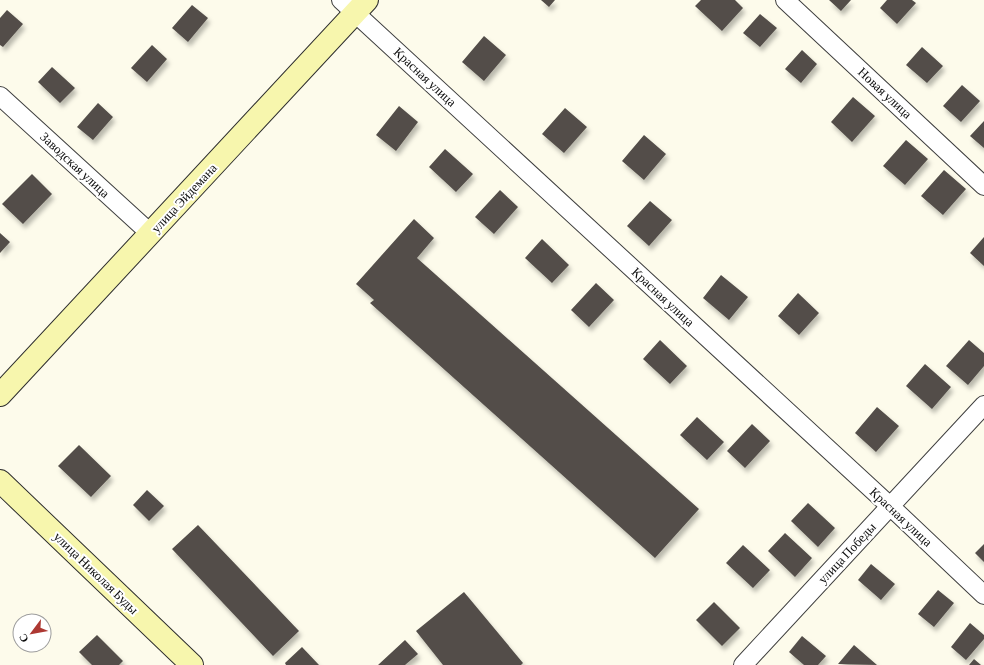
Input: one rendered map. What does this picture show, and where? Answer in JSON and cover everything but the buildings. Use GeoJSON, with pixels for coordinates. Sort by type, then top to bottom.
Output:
{"type":"FeatureCollection","features":[{"type":"Feature","properties":{"kind":"main road","name":"улица Эйдемана"},"geometry":{"type":"LineString","coordinates":[[0,395],[151,234],[355,4]]}},
{"type":"Feature","properties":{"kind":"main road","name":"улица Николая Буды"},"geometry":{"type":"LineString","coordinates":[[0,481],[192,665]]}},
{"type":"Feature","properties":{"kind":"street","name":"Новая улица"},"geometry":{"type":"LineString","coordinates":[[785,0],[984,186]]}},
{"type":"Feature","properties":{"kind":"street","name":"Красная улица"},"geometry":{"type":"LineString","coordinates":[[355,4],[984,595]]}},
{"type":"Feature","properties":{"kind":"street","name":"Заводская улица"},"geometry":{"type":"LineString","coordinates":[[0,96],[151,234]]}},
{"type":"Feature","properties":{"kind":"street","name":"улица Победы"},"geometry":{"type":"LineString","coordinates":[[743,665],[984,406]]}}]}
